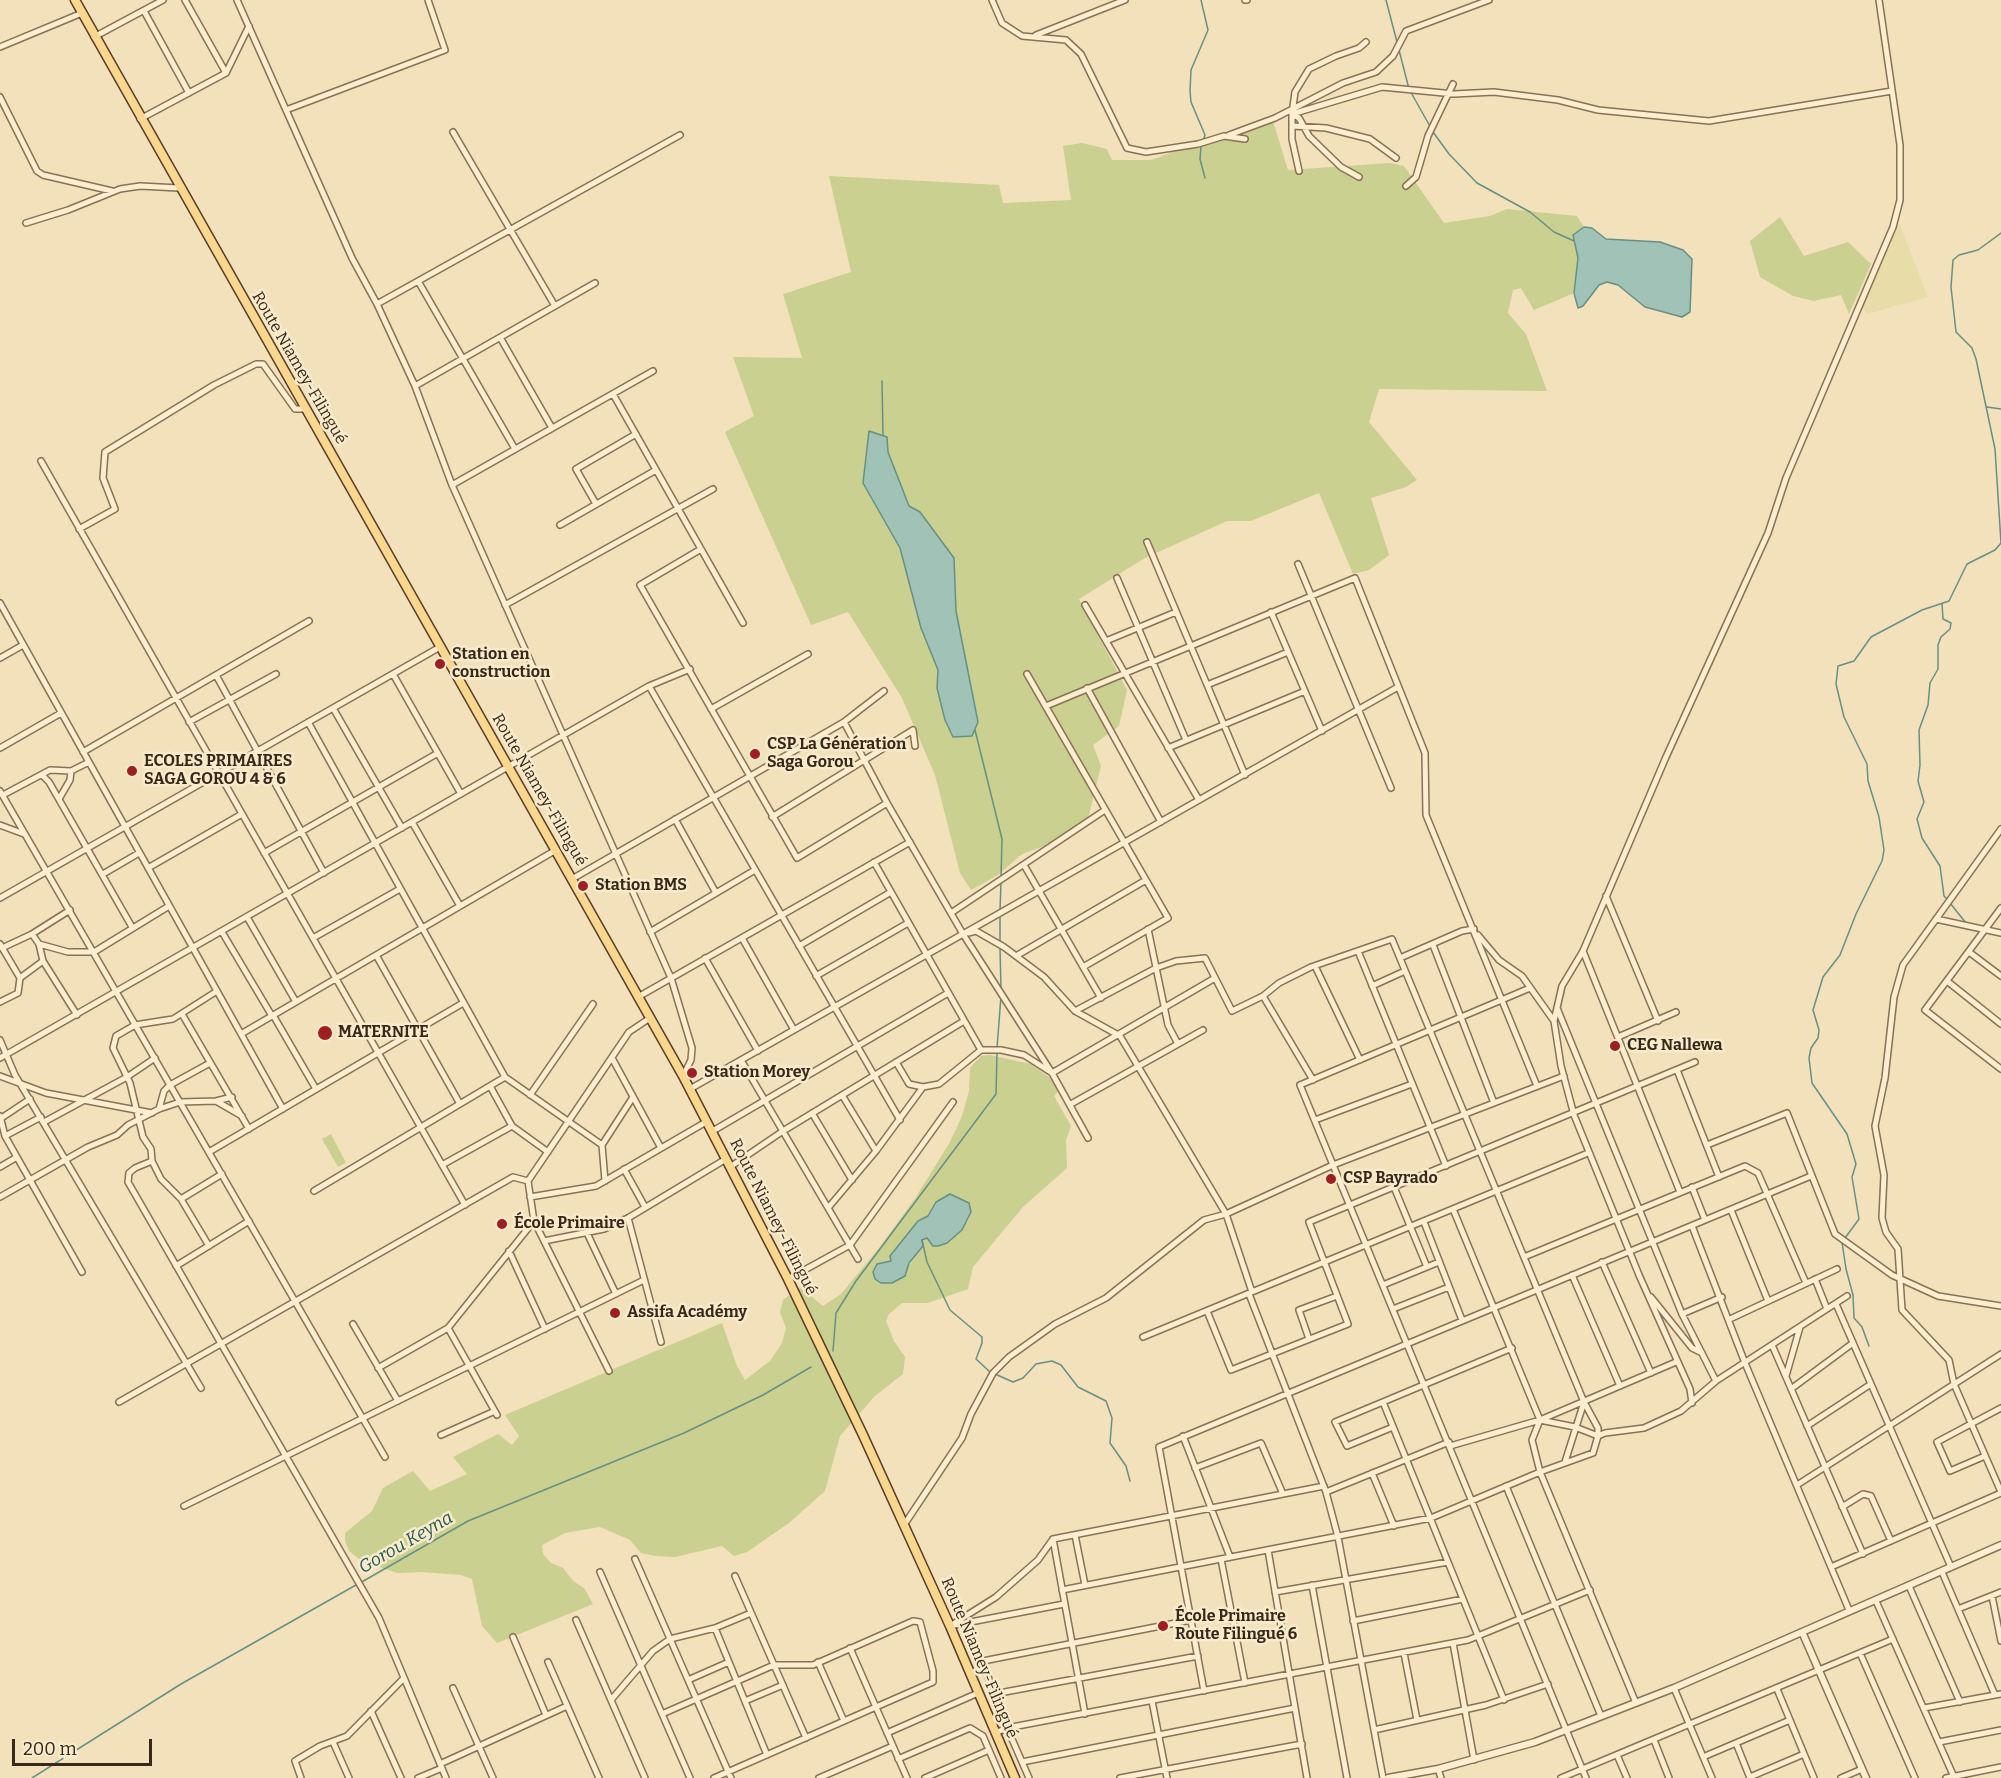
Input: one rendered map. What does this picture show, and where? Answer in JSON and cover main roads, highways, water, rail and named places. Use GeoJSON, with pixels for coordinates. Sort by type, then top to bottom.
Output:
{"type":"FeatureCollection","features":[{"type":"Feature","properties":{"kind":"main road","name":"Route Niamey-Filingué"},"geometry":{"type":"LineString","coordinates":[[75,0],[179,188],[690,1089],[788,1279],[950,1626],[1015,1778]]}},
{"type":"Feature","properties":{"kind":"water"},"geometry":{"type":"Polygon","coordinates":[[[1584,227],[1592,228],[1606,239],[1660,242],[1683,250],[1692,259],[1690,312],[1682,317],[1645,307],[1618,285],[1607,282],[1599,285],[1583,306],[1578,308],[1574,293],[1578,258],[1573,235],[1584,227]]]}},
{"type":"Feature","properties":{"kind":"water"},"geometry":{"type":"Polygon","coordinates":[[[869,431],[887,437],[888,452],[909,506],[920,512],[954,558],[956,611],[978,722],[972,736],[953,737],[945,720],[937,688],[938,670],[921,628],[900,548],[863,483],[869,431]]]}},
{"type":"Feature","properties":{"kind":"water"},"geometry":{"type":"Polygon","coordinates":[[[950,1194],[969,1203],[971,1212],[962,1230],[947,1243],[938,1246],[933,1246],[927,1238],[922,1240],[923,1246],[909,1263],[905,1276],[892,1283],[881,1283],[875,1279],[873,1272],[877,1264],[891,1261],[890,1256],[918,1221],[928,1216],[936,1202],[950,1194]]]}},
{"type":"Feature","properties":{"kind":"waterway"},"geometry":{"type":"LineString","coordinates":[[1201,0],[1208,30],[1191,70],[1190,91],[1191,102],[1205,135],[1203,141]]}},
{"type":"Feature","properties":{"kind":"waterway"},"geometry":{"type":"LineString","coordinates":[[1386,0],[1397,42]]}},
{"type":"Feature","properties":{"kind":"waterway"},"geometry":{"type":"LineString","coordinates":[[1399,50],[1409,89],[1431,128]]}},
{"type":"Feature","properties":{"kind":"waterway"},"geometry":{"type":"LineString","coordinates":[[1433,132],[1449,154],[1477,183],[1530,212],[1554,232],[1574,241]]}},
{"type":"Feature","properties":{"kind":"waterway"},"geometry":{"type":"LineString","coordinates":[[1201,146],[1200,159],[1205,178]]}},
{"type":"Feature","properties":{"kind":"waterway"},"geometry":{"type":"LineString","coordinates":[[1845,1238],[1859,1219],[1852,1177],[1856,1164],[1847,1134],[1812,1083],[1809,1058],[1819,1030],[1813,1010],[1823,977],[1840,955],[1856,914],[1882,861],[1884,850],[1879,817],[1868,781],[1867,764],[1844,717],[1836,684],[1838,666],[1854,661],[1871,637],[1922,610],[1949,601],[1967,564],[1995,550],[2001,543],[1995,449],[1976,359],[1972,348],[1956,332],[1951,287],[1953,260],[1959,255],[1978,250],[2001,233]]}},
{"type":"Feature","properties":{"kind":"waterway"},"geometry":{"type":"LineString","coordinates":[[882,381],[883,435]]}},
{"type":"Feature","properties":{"kind":"waterway"},"geometry":{"type":"LineString","coordinates":[[1987,407],[2001,409]]}},
{"type":"Feature","properties":{"kind":"waterway"},"geometry":{"type":"LineString","coordinates":[[1942,604],[1943,619],[1951,623],[1950,629],[1941,637],[1938,645],[1938,669],[1930,683],[1928,705],[1919,730],[1918,781],[1924,802],[1917,819],[1922,838],[1940,866],[1944,896],[1947,899]]}},
{"type":"Feature","properties":{"kind":"waterway"},"geometry":{"type":"LineString","coordinates":[[975,730],[1002,839],[1001,878]]}},
{"type":"Feature","properties":{"kind":"waterway"},"geometry":{"type":"LineString","coordinates":[[1000,911],[1001,882]]}},
{"type":"Feature","properties":{"kind":"waterway"},"geometry":{"type":"LineString","coordinates":[[1950,903],[1966,923]]}},
{"type":"Feature","properties":{"kind":"waterway"},"geometry":{"type":"LineString","coordinates":[[1000,915],[1000,941]]}},
{"type":"Feature","properties":{"kind":"waterway"},"geometry":{"type":"LineString","coordinates":[[1000,948],[1001,989]]}},
{"type":"Feature","properties":{"kind":"waterway"},"geometry":{"type":"LineString","coordinates":[[997,1048],[1001,996]]}},
{"type":"Feature","properties":{"kind":"waterway"},"geometry":{"type":"LineString","coordinates":[[833,1351],[836,1313],[856,1281],[996,1094],[997,1053]]}},
{"type":"Feature","properties":{"kind":"waterway"},"geometry":{"type":"LineString","coordinates":[[922,1240],[927,1262],[950,1310],[982,1337],[976,1359],[990,1372]]}},
{"type":"Feature","properties":{"kind":"waterway"},"geometry":{"type":"LineString","coordinates":[[1842,1242],[1853,1295],[1854,1318],[1862,1327],[1869,1346]]}},
{"type":"Feature","properties":{"kind":"waterway"},"geometry":{"type":"LineString","coordinates":[[995,1374],[1013,1382],[1023,1378],[1036,1364],[1052,1361],[1061,1365],[1078,1387],[1106,1401],[1112,1418],[1110,1443],[1126,1466],[1130,1481]]}},
{"type":"Feature","properties":{"kind":"waterway","name":"Gorou Keyna"},"geometry":{"type":"LineString","coordinates":[[360,1583],[468,1521],[684,1433],[763,1395],[811,1367]]}},
{"type":"Feature","properties":{"kind":"waterway","name":"Gorou Keyna"},"geometry":{"type":"LineString","coordinates":[[32,1778],[181,1684],[356,1585]]}},
{"type":"Feature","properties":{"kind":"place","name":"Station en construction"},"geometry":{"type":"Point","coordinates":[440,664]}},
{"type":"Feature","properties":{"kind":"place","name":"CSP La Génération Saga Gorou"},"geometry":{"type":"Point","coordinates":[755,754]}},
{"type":"Feature","properties":{"kind":"place","name":"ECOLES PRIMAIRES SAGA GOROU 4 & 6"},"geometry":{"type":"Point","coordinates":[132,771]}},
{"type":"Feature","properties":{"kind":"place","name":"Station BMS"},"geometry":{"type":"Point","coordinates":[583,886]}},
{"type":"Feature","properties":{"kind":"place","name":"MATERNITE"},"geometry":{"type":"Point","coordinates":[325,1033]}},
{"type":"Feature","properties":{"kind":"place","name":"CEG Nallewa"},"geometry":{"type":"Point","coordinates":[1615,1046]}},
{"type":"Feature","properties":{"kind":"place","name":"Station Morey"},"geometry":{"type":"Point","coordinates":[692,1073]}},
{"type":"Feature","properties":{"kind":"place","name":"CSP Bayrado"},"geometry":{"type":"Point","coordinates":[1331,1179]}},
{"type":"Feature","properties":{"kind":"place","name":"École Primaire"},"geometry":{"type":"Point","coordinates":[502,1224]}},
{"type":"Feature","properties":{"kind":"place","name":"Assifa Académy"},"geometry":{"type":"Point","coordinates":[615,1313]}},
{"type":"Feature","properties":{"kind":"place","name":"École Primaire Route Filingué 6"},"geometry":{"type":"Point","coordinates":[1163,1626]}}]}
